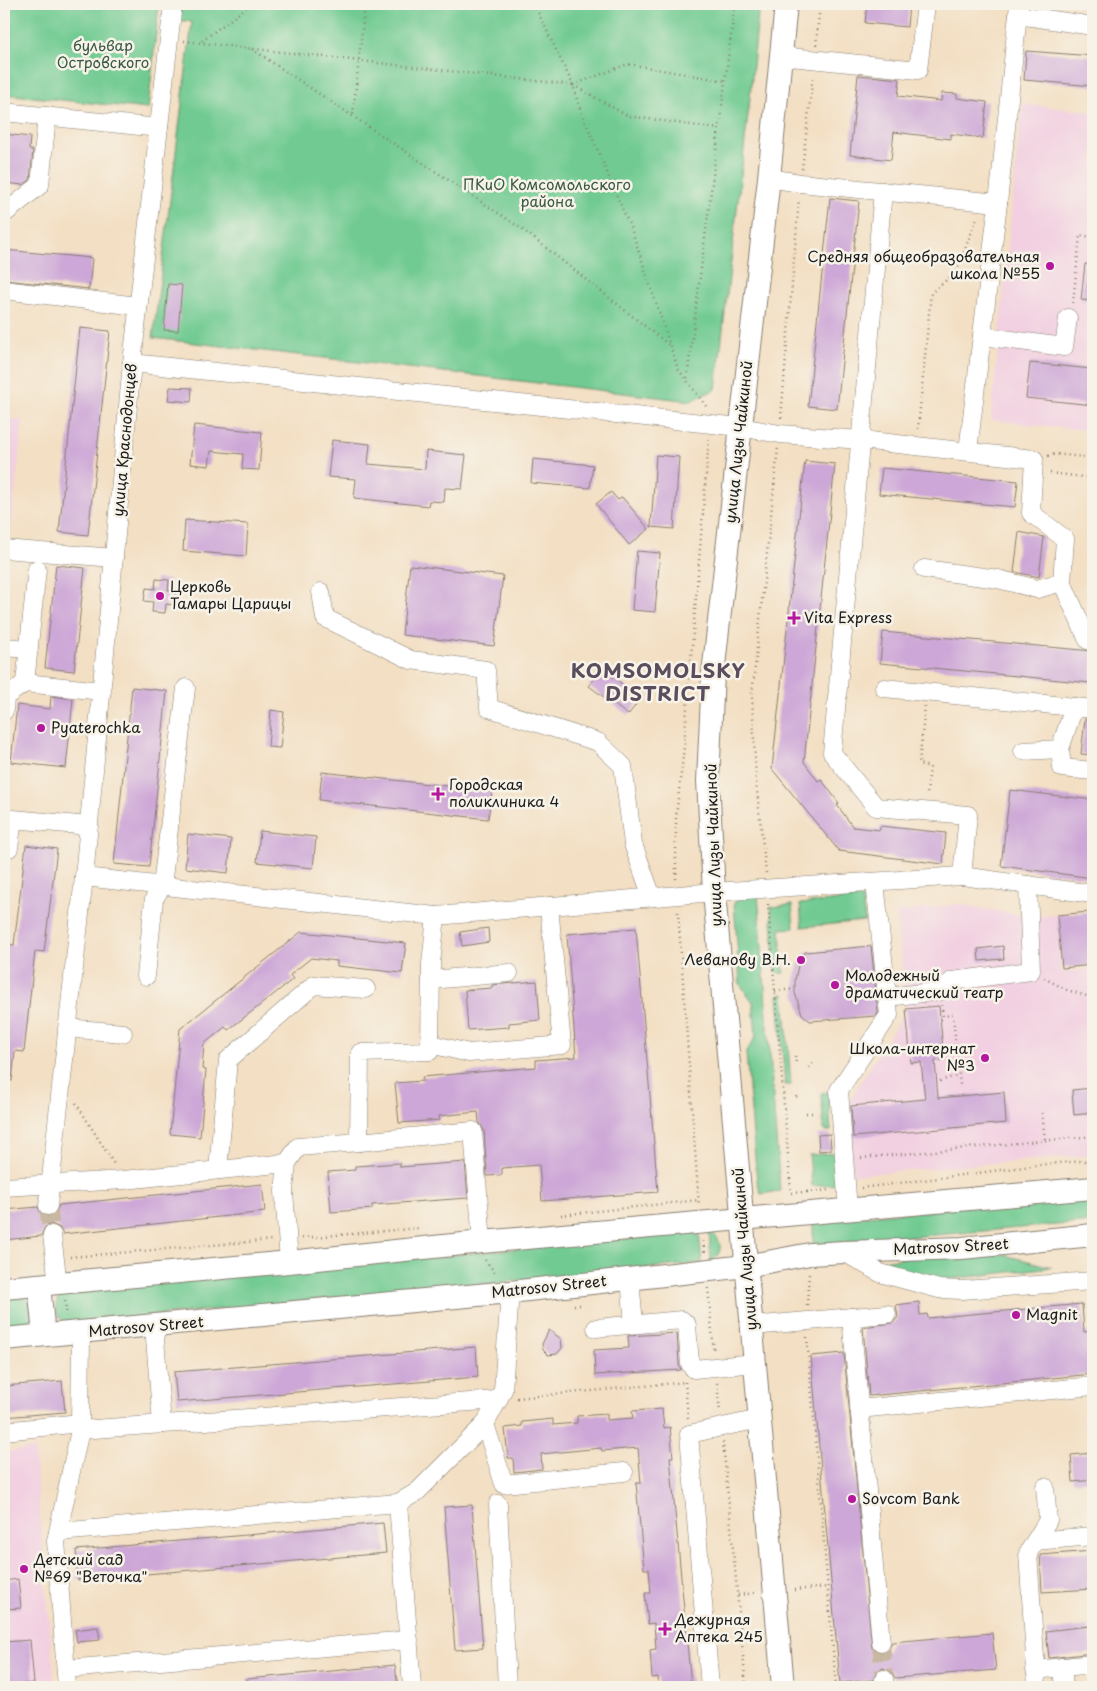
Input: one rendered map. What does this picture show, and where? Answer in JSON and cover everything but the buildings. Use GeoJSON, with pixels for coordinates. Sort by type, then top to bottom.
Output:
{"type":"FeatureCollection","features":[{"type":"Feature","properties":{"kind":"main road","name":"улица Лизы Чайкиной"},"geometry":{"type":"LineString","coordinates":[[783,1687],[714,892],[708,781],[714,674],[769,178],[786,4]]}},
{"type":"Feature","properties":{"kind":"main road"},"geometry":{"type":"LineString","coordinates":[[4,1288],[288,1262],[477,1242],[1093,1188]]}},
{"type":"Feature","properties":{"kind":"main road","name":"Matrosov Street"},"geometry":{"type":"LineString","coordinates":[[4,1339],[510,1292],[707,1271],[810,1254],[962,1248],[1093,1235]]}},
{"type":"Feature","properties":{"kind":"main road"},"geometry":{"type":"LineString","coordinates":[[44,1335],[49,1284]]}},
{"type":"Feature","properties":{"kind":"street","name":"улица Краснодонцев"},"geometry":{"type":"LineString","coordinates":[[48,1206],[84,877],[132,362],[173,4]]}},
{"type":"Feature","properties":{"kind":"street"},"geometry":{"type":"LineString","coordinates":[[781,56],[918,70],[926,4]]}},
{"type":"Feature","properties":{"kind":"street"},"geometry":{"type":"LineString","coordinates":[[968,452],[982,336],[991,202],[1018,9],[1093,26]]}},
{"type":"Feature","properties":{"kind":"street"},"geometry":{"type":"LineString","coordinates":[[4,112],[159,128]]}},
{"type":"Feature","properties":{"kind":"street"},"geometry":{"type":"LineString","coordinates":[[4,214],[40,185],[47,116]]}},
{"type":"Feature","properties":{"kind":"street"},"geometry":{"type":"LineString","coordinates":[[769,178],[800,183],[991,202]]}},
{"type":"Feature","properties":{"kind":"street"},"geometry":{"type":"LineString","coordinates":[[883,191],[832,753],[876,807],[968,815],[962,876]]}},
{"type":"Feature","properties":{"kind":"street"},"geometry":{"type":"LineString","coordinates":[[4,290],[138,306]]}},
{"type":"Feature","properties":{"kind":"street"},"geometry":{"type":"LineString","coordinates":[[982,336],[1064,347],[1068,318]]}},
{"type":"Feature","properties":{"kind":"street"},"geometry":{"type":"LineString","coordinates":[[132,362],[740,427],[780,434],[916,446],[968,452],[1034,465],[1031,513],[1065,539],[1062,582],[1088,640],[1093,640]]}},
{"type":"Feature","properties":{"kind":"street"},"geometry":{"type":"LineString","coordinates":[[4,549],[114,558]]}},
{"type":"Feature","properties":{"kind":"street"},"geometry":{"type":"LineString","coordinates":[[25,684],[37,569]]}},
{"type":"Feature","properties":{"kind":"street"},"geometry":{"type":"LineString","coordinates":[[924,569],[998,578],[1037,589],[1062,582]]}},
{"type":"Feature","properties":{"kind":"street"},"geometry":{"type":"LineString","coordinates":[[321,592],[325,618],[410,660],[486,670],[489,708],[598,742],[623,766],[632,844],[652,897]]}},
{"type":"Feature","properties":{"kind":"street"},"geometry":{"type":"LineString","coordinates":[[4,647],[28,649]]}},
{"type":"Feature","properties":{"kind":"street"},"geometry":{"type":"LineString","coordinates":[[4,711],[5,697],[25,684],[102,692]]}},
{"type":"Feature","properties":{"kind":"street"},"geometry":{"type":"LineString","coordinates":[[146,976],[154,899],[162,886],[186,688]]}},
{"type":"Feature","properties":{"kind":"street"},"geometry":{"type":"LineString","coordinates":[[884,688],[1093,709]]}},
{"type":"Feature","properties":{"kind":"street"},"geometry":{"type":"LineString","coordinates":[[1074,707],[1060,749],[1062,768],[1093,771]]}},
{"type":"Feature","properties":{"kind":"street"},"geometry":{"type":"LineString","coordinates":[[1023,750],[1060,749]]}},
{"type":"Feature","properties":{"kind":"street"},"geometry":{"type":"LineString","coordinates":[[4,848],[9,848],[13,819],[89,826]]}},
{"type":"Feature","properties":{"kind":"street"},"geometry":{"type":"LineString","coordinates":[[84,877],[436,916],[714,892],[962,876],[1093,894]]}},
{"type":"Feature","properties":{"kind":"street"},"geometry":{"type":"LineString","coordinates":[[848,1210],[839,1090],[889,1015],[875,882]]}},
{"type":"Feature","properties":{"kind":"street"},"geometry":{"type":"LineString","coordinates":[[887,997],[940,992],[952,980],[1031,971],[1028,885]]}},
{"type":"Feature","properties":{"kind":"street"},"geometry":{"type":"LineString","coordinates":[[430,1044],[469,1053],[562,1045],[549,906]]}},
{"type":"Feature","properties":{"kind":"street"},"geometry":{"type":"LineString","coordinates":[[359,1142],[360,1053],[430,1051],[431,980],[436,916]]}},
{"type":"Feature","properties":{"kind":"street"},"geometry":{"type":"LineString","coordinates":[[431,980],[509,973]]}},
{"type":"Feature","properties":{"kind":"street"},"geometry":{"type":"LineString","coordinates":[[218,1170],[228,1060],[314,985],[366,989]]}},
{"type":"Feature","properties":{"kind":"street"},"geometry":{"type":"LineString","coordinates":[[67,1028],[123,1033]]}},
{"type":"Feature","properties":{"kind":"street"},"geometry":{"type":"LineString","coordinates":[[288,1262],[284,1191],[286,1164],[298,1147],[473,1131],[477,1242]]}},
{"type":"Feature","properties":{"kind":"street"},"geometry":{"type":"LineString","coordinates":[[4,1187],[50,1186],[124,1180],[286,1164]]}},
{"type":"Feature","properties":{"kind":"street"},"geometry":{"type":"LineString","coordinates":[[49,1284],[54,1258],[52,1235]]}},
{"type":"Feature","properties":{"kind":"street"},"geometry":{"type":"LineString","coordinates":[[844,1252],[880,1273],[940,1289],[962,1290],[1093,1281]]}},
{"type":"Feature","properties":{"kind":"street"},"geometry":{"type":"LineString","coordinates":[[630,1279],[634,1324]]}},
{"type":"Feature","properties":{"kind":"street"},"geometry":{"type":"LineString","coordinates":[[58,1532],[398,1503],[417,1492],[485,1424],[498,1400],[503,1390],[510,1292]]}},
{"type":"Feature","properties":{"kind":"street"},"geometry":{"type":"LineString","coordinates":[[752,1326],[887,1314]]}},
{"type":"Feature","properties":{"kind":"street"},"geometry":{"type":"LineString","coordinates":[[850,1317],[881,1642]]}},
{"type":"Feature","properties":{"kind":"street"},"geometry":{"type":"LineString","coordinates":[[596,1328],[682,1320],[687,1325],[691,1367],[694,1369],[755,1363]]}},
{"type":"Feature","properties":{"kind":"street"},"geometry":{"type":"LineString","coordinates":[[154,1326],[162,1424]]}},
{"type":"Feature","properties":{"kind":"street"},"geometry":{"type":"LineString","coordinates":[[67,1687],[56,1541],[80,1427],[81,1333]]}},
{"type":"Feature","properties":{"kind":"street"},"geometry":{"type":"LineString","coordinates":[[859,1409],[1093,1386]]}},
{"type":"Feature","properties":{"kind":"street"},"geometry":{"type":"LineString","coordinates":[[4,1431],[162,1424],[498,1400]]}},
{"type":"Feature","properties":{"kind":"street"},"geometry":{"type":"LineString","coordinates":[[710,1687],[690,1434],[760,1419]]}},
{"type":"Feature","properties":{"kind":"street"},"geometry":{"type":"LineString","coordinates":[[485,1424],[504,1484],[624,1472]]}},
{"type":"Feature","properties":{"kind":"street"},"geometry":{"type":"LineString","coordinates":[[1037,1687],[1028,1553],[1048,1520],[1045,1487]]}},
{"type":"Feature","properties":{"kind":"street"},"geometry":{"type":"LineString","coordinates":[[398,1503],[412,1687]]}},
{"type":"Feature","properties":{"kind":"street"},"geometry":{"type":"LineString","coordinates":[[498,1504],[507,1687]]}},
{"type":"Feature","properties":{"kind":"street"},"geometry":{"type":"LineString","coordinates":[[1035,1541],[1093,1536]]}},
{"type":"Feature","properties":{"kind":"street"},"geometry":{"type":"LineString","coordinates":[[66,1669],[408,1640]]}},
{"type":"Feature","properties":{"kind":"street"},"geometry":{"type":"LineString","coordinates":[[1035,1670],[1093,1664]]}},
{"type":"Feature","properties":{"kind":"street"},"geometry":{"type":"LineString","coordinates":[[1062,1667],[1064,1687]]}},
{"type":"Feature","properties":{"kind":"path"},"geometry":{"type":"LineString","coordinates":[[251,4],[201,42],[573,85],[628,116],[719,129]]}},
{"type":"Feature","properties":{"kind":"path"},"geometry":{"type":"LineString","coordinates":[[353,115],[365,4]]}},
{"type":"Feature","properties":{"kind":"path"},"geometry":{"type":"LineString","coordinates":[[534,4],[573,85],[579,106],[633,234],[678,368],[711,412],[676,816],[677,895],[699,1200],[746,1687]]}},
{"type":"Feature","properties":{"kind":"path"},"geometry":{"type":"LineString","coordinates":[[686,380],[735,4]]}},
{"type":"Feature","properties":{"kind":"path"},"geometry":{"type":"LineString","coordinates":[[807,1192],[791,1193],[767,889],[756,782],[752,695],[780,434],[800,183],[820,4]]}},
{"type":"Feature","properties":{"kind":"path"},"geometry":{"type":"LineString","coordinates":[[251,48],[522,229],[670,346]]}},
{"type":"Feature","properties":{"kind":"path"},"geometry":{"type":"LineString","coordinates":[[573,85],[628,64],[725,80]]}},
{"type":"Feature","properties":{"kind":"path"},"geometry":{"type":"LineString","coordinates":[[916,446],[931,293],[956,272],[991,202]]}},
{"type":"Feature","properties":{"kind":"path"},"geometry":{"type":"LineString","coordinates":[[1068,318],[1072,318],[1080,235],[1093,236]]}},
{"type":"Feature","properties":{"kind":"path"},"geometry":{"type":"LineString","coordinates":[[1034,465],[1055,454],[1093,458]]}},
{"type":"Feature","properties":{"kind":"path"},"geometry":{"type":"LineString","coordinates":[[1034,465],[1093,478]]}},
{"type":"Feature","properties":{"kind":"path"},"geometry":{"type":"LineString","coordinates":[[925,811],[930,767],[919,764],[926,692]]}},
{"type":"Feature","properties":{"kind":"path"},"geometry":{"type":"LineString","coordinates":[[1031,971],[1066,990],[1093,998]]}},
{"type":"Feature","properties":{"kind":"path"},"geometry":{"type":"LineString","coordinates":[[775,991],[795,989]]}},
{"type":"Feature","properties":{"kind":"path"},"geometry":{"type":"LineString","coordinates":[[940,992],[943,1016],[953,1015],[960,1085]]}},
{"type":"Feature","properties":{"kind":"path"},"geometry":{"type":"LineString","coordinates":[[795,1056],[796,1064]]}},
{"type":"Feature","properties":{"kind":"path"},"geometry":{"type":"LineString","coordinates":[[809,1068],[813,1062]]}},
{"type":"Feature","properties":{"kind":"path"},"geometry":{"type":"LineString","coordinates":[[940,1080],[959,1075]]}},
{"type":"Feature","properties":{"kind":"path"},"geometry":{"type":"LineString","coordinates":[[62,1080],[124,1180]]}},
{"type":"Feature","properties":{"kind":"path"},"geometry":{"type":"LineString","coordinates":[[796,1097],[799,1093]]}},
{"type":"Feature","properties":{"kind":"path"},"geometry":{"type":"LineString","coordinates":[[806,1113],[812,1112]]}},
{"type":"Feature","properties":{"kind":"path"},"geometry":{"type":"LineString","coordinates":[[1042,1113],[1045,1140]]}},
{"type":"Feature","properties":{"kind":"path"},"geometry":{"type":"LineString","coordinates":[[844,1160],[1093,1136]]}},
{"type":"Feature","properties":{"kind":"path"},"geometry":{"type":"LineString","coordinates":[[1047,1164],[1093,1160]]}},
{"type":"Feature","properties":{"kind":"path"},"geometry":{"type":"LineString","coordinates":[[560,1215],[699,1200]]}},
{"type":"Feature","properties":{"kind":"path"},"geometry":{"type":"LineString","coordinates":[[287,1239],[422,1228]]}},
{"type":"Feature","properties":{"kind":"path"},"geometry":{"type":"LineString","coordinates":[[54,1258],[256,1241]]}},
{"type":"Feature","properties":{"kind":"path"},"geometry":{"type":"LineString","coordinates":[[477,1242],[510,1292]]}},
{"type":"Feature","properties":{"kind":"path"},"geometry":{"type":"LineString","coordinates":[[685,1382],[690,1434]]}},
{"type":"Feature","properties":{"kind":"path"},"geometry":{"type":"LineString","coordinates":[[498,1400],[693,1382]]}},
{"type":"Feature","properties":{"kind":"path"},"geometry":{"type":"LineString","coordinates":[[794,1590],[828,1587]]}},
{"type":"Feature","properties":{"kind":"path"},"geometry":{"type":"LineString","coordinates":[[737,1594],[756,1593]]}},
{"type":"Feature","properties":{"kind":"shaded area","name":"Средняя общеобразовательная школа №55"},"geometry":{"type":"Polygon","coordinates":[[[1022,104],[1093,112],[1093,431],[991,420],[1022,104]]]}},
{"type":"Feature","properties":{"kind":"shaded area"},"geometry":{"type":"Polygon","coordinates":[[[4,418],[23,420],[4,587],[4,418]]]}},
{"type":"Feature","properties":{"kind":"shaded area","name":"Школа-интернат №3"},"geometry":{"type":"Polygon","coordinates":[[[958,904],[1029,917],[1057,915],[1061,972],[1093,969],[1093,1155],[853,1175],[846,1106],[906,1009],[896,913],[958,904]]]}},
{"type":"Feature","properties":{"kind":"shaded area","name":"Детский сад №69 \"Веточка\""},"geometry":{"type":"Polygon","coordinates":[[[34,1449],[55,1687],[4,1687],[4,1452],[34,1449]]]}},
{"type":"Feature","properties":{"kind":"green space","name":"бульвар Островского"},"geometry":{"type":"Polygon","coordinates":[[[4,4],[159,4],[148,109],[4,94],[4,4]]]}},
{"type":"Feature","properties":{"kind":"green space","name":"ПКиО Комсомольского района"},"geometry":{"type":"Polygon","coordinates":[[[181,4],[759,4],[716,389],[691,401],[153,338],[192,22],[179,20],[181,4]]]}},
{"type":"Feature","properties":{"kind":"green space"},"geometry":{"type":"Polygon","coordinates":[[[758,893],[780,1191],[761,1194],[757,1181],[746,1053],[756,1036],[753,1002],[740,984],[734,903],[743,895],[758,893]]]}},
{"type":"Feature","properties":{"kind":"green space"},"geometry":{"type":"Polygon","coordinates":[[[862,898],[865,921],[802,927],[800,904],[862,898]]]}},
{"type":"Feature","properties":{"kind":"green space"},"geometry":{"type":"Polygon","coordinates":[[[792,905],[794,928],[780,929],[784,973],[776,973],[771,907],[792,905]]]}},
{"type":"Feature","properties":{"kind":"green space"},"geometry":{"type":"Polygon","coordinates":[[[784,994],[791,1085],[785,1085],[778,995],[784,994]]]}},
{"type":"Feature","properties":{"kind":"green space"},"geometry":{"type":"Polygon","coordinates":[[[828,1092],[831,1131],[824,1131],[821,1093],[828,1092]]]}},
{"type":"Feature","properties":{"kind":"green space"},"geometry":{"type":"Polygon","coordinates":[[[834,1153],[836,1184],[812,1186],[809,1155],[834,1153]]]}},
{"type":"Feature","properties":{"kind":"green space"},"geometry":{"type":"Polygon","coordinates":[[[1093,1195],[1093,1222],[813,1245],[813,1221],[1093,1195]]]}},
{"type":"Feature","properties":{"kind":"green space"},"geometry":{"type":"Polygon","coordinates":[[[709,1231],[717,1238],[720,1245],[718,1254],[711,1262],[709,1231]]]}},
{"type":"Feature","properties":{"kind":"green space"},"geometry":{"type":"Polygon","coordinates":[[[699,1232],[702,1263],[67,1324],[59,1316],[56,1309],[57,1300],[64,1291],[699,1232]]]}},
{"type":"Feature","properties":{"kind":"green space"},"geometry":{"type":"Polygon","coordinates":[[[980,1249],[1052,1267],[942,1280],[887,1269],[879,1261],[980,1249]]]}},
{"type":"Feature","properties":{"kind":"green space"},"geometry":{"type":"Polygon","coordinates":[[[24,1297],[32,1303],[34,1322],[29,1328],[4,1330],[4,1298],[24,1297]]]}},
{"type":"Feature","properties":{"kind":"tunnel"},"geometry":{"type":"LineString","coordinates":[[48,1206],[52,1235]]}},
{"type":"Feature","properties":{"kind":"tunnel"},"geometry":{"type":"LineString","coordinates":[[881,1642],[884,1679]]}},
{"type":"Feature","properties":{"kind":"place","name":"Средняя общеобразовательная школа №55"},"geometry":{"type":"Point","coordinates":[1050,266]}},
{"type":"Feature","properties":{"kind":"place","name":"Церковь Тамары Царицы"},"geometry":{"type":"Point","coordinates":[160,596]}},
{"type":"Feature","properties":{"kind":"place","name":"Vita Express"},"geometry":{"type":"Point","coordinates":[794,618]}},
{"type":"Feature","properties":{"kind":"place","name":"Pyaterochka"},"geometry":{"type":"Point","coordinates":[41,728]}},
{"type":"Feature","properties":{"kind":"place","name":"Городская поликлиника 4"},"geometry":{"type":"Point","coordinates":[438,794]}},
{"type":"Feature","properties":{"kind":"place","name":"Леванову В.Н."},"geometry":{"type":"Point","coordinates":[801,960]}},
{"type":"Feature","properties":{"kind":"place","name":"Молодежный драматический театр"},"geometry":{"type":"Point","coordinates":[835,985]}},
{"type":"Feature","properties":{"kind":"place","name":"Школа-интернат №3"},"geometry":{"type":"Point","coordinates":[985,1058]}},
{"type":"Feature","properties":{"kind":"place","name":"Magnit"},"geometry":{"type":"Point","coordinates":[1016,1315]}},
{"type":"Feature","properties":{"kind":"place","name":"Sovcom Bank"},"geometry":{"type":"Point","coordinates":[852,1499]}},
{"type":"Feature","properties":{"kind":"place","name":"Детский сад №69 \"Веточка\""},"geometry":{"type":"Point","coordinates":[24,1569]}},
{"type":"Feature","properties":{"kind":"place","name":"Дежурная Аптека 245"},"geometry":{"type":"Point","coordinates":[665,1629]}},
{"type":"Feature","properties":{"kind":"district","name":"KOMSOMOLSKY DISTRICT"},"geometry":{"type":"Point","coordinates":[658,682]}}]}
